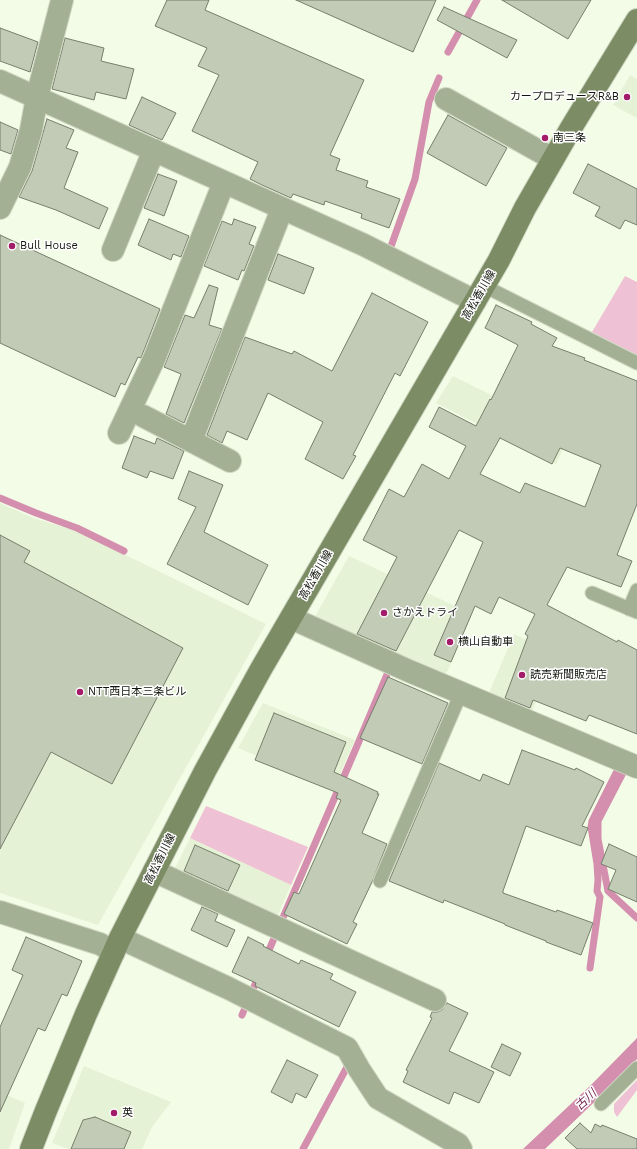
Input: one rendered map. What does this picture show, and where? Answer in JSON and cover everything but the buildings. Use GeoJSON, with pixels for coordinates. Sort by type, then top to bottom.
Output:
{"type":"FeatureCollection","features":[{"type":"Feature","properties":{"kind":"main road","name":"高松香川線"},"geometry":{"type":"LineString","coordinates":[[31,1149],[117,945],[205,771],[261,669],[499,260],[525,208],[553,159],[637,20]]}},
{"type":"Feature","properties":{"kind":"street"},"geometry":{"type":"LineString","coordinates":[[0,208],[20,167],[31,130],[36,97],[62,0]]}},
{"type":"Feature","properties":{"kind":"street"},"geometry":{"type":"LineString","coordinates":[[0,80],[282,209],[480,293]]}},
{"type":"Feature","properties":{"kind":"street"},"geometry":{"type":"LineString","coordinates":[[446,99],[553,159]]}},
{"type":"Feature","properties":{"kind":"street"},"geometry":{"type":"LineString","coordinates":[[113,250],[154,150]]}},
{"type":"Feature","properties":{"kind":"street"},"geometry":{"type":"LineString","coordinates":[[119,433],[154,359],[224,182]]}},
{"type":"Feature","properties":{"kind":"street"},"geometry":{"type":"LineString","coordinates":[[191,441],[282,209]]}},
{"type":"Feature","properties":{"kind":"street"},"geometry":{"type":"LineString","coordinates":[[143,416],[230,461]]}},
{"type":"Feature","properties":{"kind":"street"},"geometry":{"type":"LineString","coordinates":[[292,618],[389,662],[637,767]]}},
{"type":"Feature","properties":{"kind":"street"},"geometry":{"type":"LineString","coordinates":[[154,871],[435,1000]]}},
{"type":"Feature","properties":{"kind":"street"},"geometry":{"type":"LineString","coordinates":[[0,912],[100,944],[117,945],[228,988],[347,1048],[378,1098],[458,1144],[461,1149]]}},
{"type":"Feature","properties":{"kind":"lane"},"geometry":{"type":"LineString","coordinates":[[480,293],[637,363]]}},
{"type":"Feature","properties":{"kind":"lane"},"geometry":{"type":"LineString","coordinates":[[592,593],[633,610],[637,590]]}},
{"type":"Feature","properties":{"kind":"lane"},"geometry":{"type":"LineString","coordinates":[[380,881],[461,693]]}},
{"type":"Feature","properties":{"kind":"lane"},"geometry":{"type":"LineString","coordinates":[[601,1104],[637,1068]]}},
{"type":"Feature","properties":{"kind":"shaded area","name":"カープロデュースR&B"},"geometry":{"type":"Polygon","coordinates":[[[630,75],[637,79],[637,118],[613,105],[630,75]]]}},
{"type":"Feature","properties":{"kind":"shaded area"},"geometry":{"type":"Polygon","coordinates":[[[625,276],[637,282],[637,355],[592,332],[625,276]]]}},
{"type":"Feature","properties":{"kind":"shaded area"},"geometry":{"type":"Polygon","coordinates":[[[453,376],[570,434],[556,464],[436,403],[453,376]]]}},
{"type":"Feature","properties":{"kind":"shaded area"},"geometry":{"type":"Polygon","coordinates":[[[0,503],[33,518],[77,531],[266,624],[98,925],[0,893],[0,503]]]}},
{"type":"Feature","properties":{"kind":"shaded area","name":"さかえドライ"},"geometry":{"type":"Polygon","coordinates":[[[349,556],[472,614],[445,677],[313,620],[349,556]]]}},
{"type":"Feature","properties":{"kind":"shaded area","name":"読売新聞販売店"},"geometry":{"type":"Polygon","coordinates":[[[514,634],[556,654],[531,714],[488,695],[514,634]]]}},
{"type":"Feature","properties":{"kind":"shaded area"},"geometry":{"type":"Polygon","coordinates":[[[263,703],[355,740],[334,788],[238,748],[263,703]]]}},
{"type":"Feature","properties":{"kind":"shaded area"},"geometry":{"type":"Polygon","coordinates":[[[206,806],[308,847],[291,885],[190,838],[206,806]]]}},
{"type":"Feature","properties":{"kind":"shaded area"},"geometry":{"type":"Polygon","coordinates":[[[190,838],[291,885],[276,919],[173,872],[190,838]]]}},
{"type":"Feature","properties":{"kind":"shaded area","name":"英"},"geometry":{"type":"Polygon","coordinates":[[[84,1066],[171,1102],[152,1127],[142,1149],[68,1149],[52,1143],[84,1066]]]}},
{"type":"Feature","properties":{"kind":"shaded area"},"geometry":{"type":"Polygon","coordinates":[[[637,1080],[637,1090],[617,1117],[614,1112],[614,1104],[637,1080]]]}},
{"type":"Feature","properties":{"kind":"shaded area"},"geometry":{"type":"Polygon","coordinates":[[[0,1092],[25,1103],[9,1149],[0,1149],[0,1092]]]}},
{"type":"Feature","properties":{"kind":"water","name":"古川"},"geometry":{"type":"Polygon","coordinates":[[[637,1038],[637,1059],[607,1090],[545,1149],[523,1149],[592,1084],[637,1038]]]}},
{"type":"Feature","properties":{"kind":"waterway"},"geometry":{"type":"LineString","coordinates":[[448,52],[477,0]]}},
{"type":"Feature","properties":{"kind":"waterway"},"geometry":{"type":"LineString","coordinates":[[389,252],[415,179],[429,102],[439,78]]}},
{"type":"Feature","properties":{"kind":"waterway"},"geometry":{"type":"LineString","coordinates":[[0,498],[77,528],[124,551]]}},
{"type":"Feature","properties":{"kind":"waterway"},"geometry":{"type":"LineString","coordinates":[[266,957],[388,672]]}},
{"type":"Feature","properties":{"kind":"waterway"},"geometry":{"type":"LineString","coordinates":[[590,968],[600,897],[597,891],[597,864],[591,827],[592,821],[618,769]]}},
{"type":"Feature","properties":{"kind":"waterway"},"geometry":{"type":"LineString","coordinates":[[624,771],[598,821],[598,839],[608,891],[637,918]]}},
{"type":"Feature","properties":{"kind":"waterway"},"geometry":{"type":"LineString","coordinates":[[242,1015],[259,975]]}},
{"type":"Feature","properties":{"kind":"waterway"},"geometry":{"type":"LineString","coordinates":[[303,1149],[347,1067]]}},
{"type":"Feature","properties":{"kind":"place","name":"カープロデュースR&B"},"geometry":{"type":"Point","coordinates":[627,97]}},
{"type":"Feature","properties":{"kind":"place","name":"南三条"},"geometry":{"type":"Point","coordinates":[545,138]}},
{"type":"Feature","properties":{"kind":"place","name":"Bull House"},"geometry":{"type":"Point","coordinates":[12,246]}},
{"type":"Feature","properties":{"kind":"place","name":"さかえドライ"},"geometry":{"type":"Point","coordinates":[384,613]}},
{"type":"Feature","properties":{"kind":"place","name":"横山自動車"},"geometry":{"type":"Point","coordinates":[450,642]}},
{"type":"Feature","properties":{"kind":"place","name":"読売新聞販売店"},"geometry":{"type":"Point","coordinates":[522,675]}},
{"type":"Feature","properties":{"kind":"place","name":"NTT西日本三条ビル"},"geometry":{"type":"Point","coordinates":[80,692]}},
{"type":"Feature","properties":{"kind":"place","name":"英"},"geometry":{"type":"Point","coordinates":[114,1113]}}]}
